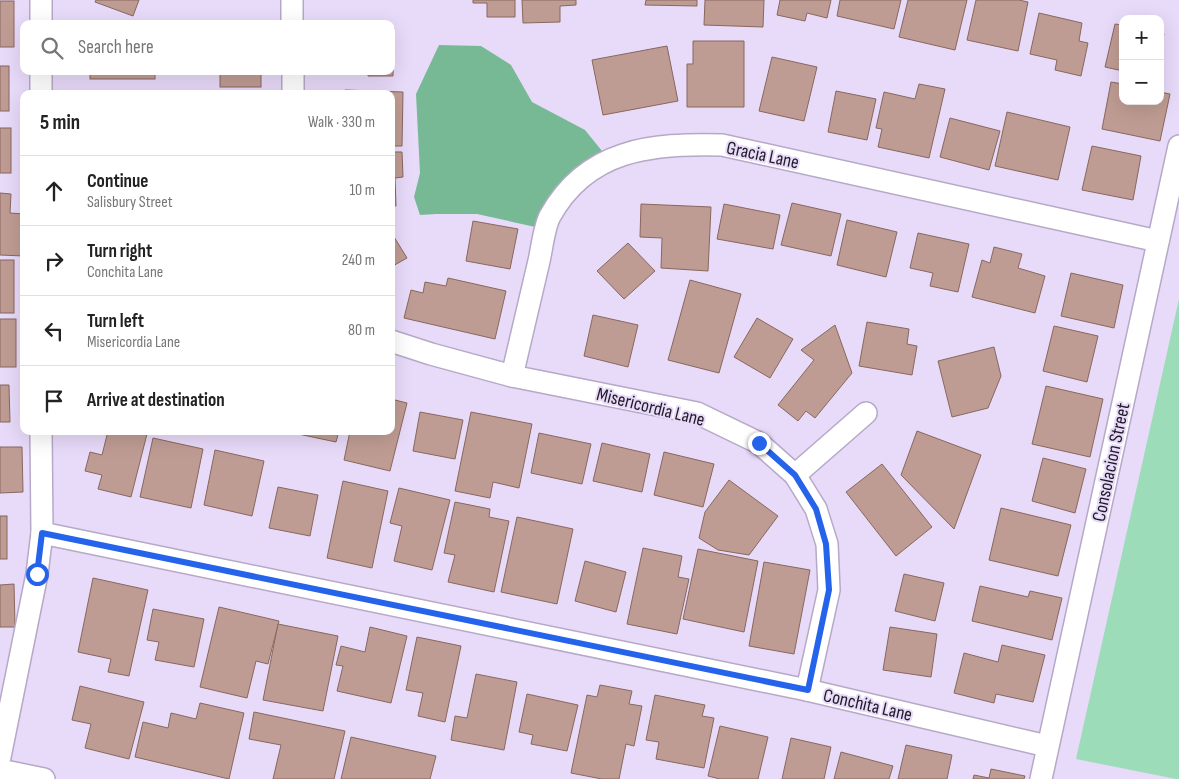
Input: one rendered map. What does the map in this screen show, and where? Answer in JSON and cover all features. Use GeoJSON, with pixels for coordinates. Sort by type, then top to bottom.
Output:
{"type":"FeatureCollection","features":[{"type":"Feature","properties":{"kind":"street"},"geometry":{"type":"LineString","coordinates":[[41,0],[41,20]]}},
{"type":"Feature","properties":{"kind":"street"},"geometry":{"type":"LineString","coordinates":[[292,0],[292,20]]}},
{"type":"Feature","properties":{"kind":"street"},"geometry":{"type":"LineString","coordinates":[[41,75],[41,90]]}},
{"type":"Feature","properties":{"kind":"street"},"geometry":{"type":"LineString","coordinates":[[292,75],[293,90]]}},
{"type":"Feature","properties":{"kind":"street","name":"Gracia Lane"},"geometry":{"type":"LineString","coordinates":[[512,376],[549,218],[572,185],[604,161],[642,149],[681,144],[722,145],[1158,241]]}},
{"type":"Feature","properties":{"kind":"street","name":"Consolacion Street"},"geometry":{"type":"LineString","coordinates":[[1041,779],[1179,146]]}},
{"type":"Feature","properties":{"kind":"street","name":"Misericordia Lane"},"geometry":{"type":"LineString","coordinates":[[395,342],[512,376],[697,413],[759,443],[795,475],[816,509],[826,544],[829,590],[808,690]]}},
{"type":"Feature","properties":{"kind":"street"},"geometry":{"type":"LineString","coordinates":[[795,475],[866,413]]}},
{"type":"Feature","properties":{"kind":"street"},"geometry":{"type":"LineString","coordinates":[[0,757],[37,574],[42,533],[41,435]]}},
{"type":"Feature","properties":{"kind":"street","name":"Conchita Lane"},"geometry":{"type":"LineString","coordinates":[[42,533],[808,690],[1047,746]]}},
{"type":"Feature","properties":{"kind":"street"},"geometry":{"type":"LineString","coordinates":[[0,770],[44,779]]}},
{"type":"Feature","properties":{"kind":"green space"},"geometry":{"type":"Polygon","coordinates":[[[439,45],[481,46],[511,65],[532,102],[585,130],[606,156],[540,228],[477,214],[420,215],[414,197],[420,173],[416,94],[439,45]]]}},
{"type":"Feature","properties":{"kind":"green space"},"geometry":{"type":"Polygon","coordinates":[[[1179,299],[1179,779],[1176,779],[1076,759],[1179,299]]]}},
{"type":"Feature","properties":{"kind":"building"},"geometry":{"type":"Polygon","coordinates":[[[96,0],[139,0],[133,16],[95,2],[96,0]]]}},
{"type":"Feature","properties":{"kind":"building"},"geometry":{"type":"Polygon","coordinates":[[[473,0],[515,0],[515,17],[487,17],[487,3],[473,3],[473,0]]]}},
{"type":"Feature","properties":{"kind":"building"},"geometry":{"type":"Polygon","coordinates":[[[522,0],[576,0],[576,5],[560,6],[560,22],[523,23],[522,0]]]}},
{"type":"Feature","properties":{"kind":"building"},"geometry":{"type":"Polygon","coordinates":[[[646,0],[697,0],[697,6],[645,5],[646,0]]]}},
{"type":"Feature","properties":{"kind":"building"},"geometry":{"type":"Polygon","coordinates":[[[705,0],[764,0],[763,27],[704,25],[705,0]]]}},
{"type":"Feature","properties":{"kind":"building"},"geometry":{"type":"Polygon","coordinates":[[[780,0],[831,0],[827,18],[807,13],[805,21],[777,15],[780,0]]]}},
{"type":"Feature","properties":{"kind":"building"},"geometry":{"type":"Polygon","coordinates":[[[840,0],[901,0],[894,29],[837,16],[840,0]]]}},
{"type":"Feature","properties":{"kind":"building"},"geometry":{"type":"Polygon","coordinates":[[[908,0],[967,0],[955,50],[899,37],[908,0]]]}},
{"type":"Feature","properties":{"kind":"building"},"geometry":{"type":"Polygon","coordinates":[[[976,0],[1019,0],[1028,2],[1018,51],[967,40],[976,0]]]}},
{"type":"Feature","properties":{"kind":"building"},"geometry":{"type":"Polygon","coordinates":[[[0,1],[14,1],[14,47],[0,47],[0,1]]]}},
{"type":"Feature","properties":{"kind":"building"},"geometry":{"type":"Polygon","coordinates":[[[1039,13],[1082,23],[1079,41],[1088,43],[1081,76],[1055,70],[1057,60],[1030,54],[1039,13]]]}},
{"type":"Feature","properties":{"kind":"building"},"geometry":{"type":"Polygon","coordinates":[[[1115,24],[1119,24],[1119,70],[1105,67],[1115,24]]]}},
{"type":"Feature","properties":{"kind":"building"},"geometry":{"type":"Polygon","coordinates":[[[693,41],[744,41],[744,107],[687,107],[687,64],[693,64],[693,41]]]}},
{"type":"Feature","properties":{"kind":"building"},"geometry":{"type":"Polygon","coordinates":[[[667,46],[678,101],[603,115],[592,60],[667,46]]]}},
{"type":"Feature","properties":{"kind":"building"},"geometry":{"type":"Polygon","coordinates":[[[772,57],[817,67],[804,121],[759,111],[772,57]]]}},
{"type":"Feature","properties":{"kind":"building"},"geometry":{"type":"Polygon","coordinates":[[[0,66],[9,66],[9,111],[0,111],[0,66]]]}},
{"type":"Feature","properties":{"kind":"building"},"geometry":{"type":"Polygon","coordinates":[[[90,75],[155,75],[155,79],[90,79],[90,75]]]}},
{"type":"Feature","properties":{"kind":"building"},"geometry":{"type":"Polygon","coordinates":[[[220,75],[261,75],[261,87],[220,87],[220,75]]]}},
{"type":"Feature","properties":{"kind":"building"},"geometry":{"type":"Polygon","coordinates":[[[368,75],[393,75],[393,76],[368,75]]]}},
{"type":"Feature","properties":{"kind":"building"},"geometry":{"type":"Polygon","coordinates":[[[1111,82],[1119,83],[1119,105],[1164,105],[1164,93],[1170,94],[1160,141],[1102,129],[1111,82]]]}},
{"type":"Feature","properties":{"kind":"building"},"geometry":{"type":"Polygon","coordinates":[[[919,84],[945,89],[929,158],[878,147],[882,129],[876,128],[884,92],[915,99],[919,84]]]}},
{"type":"Feature","properties":{"kind":"building"},"geometry":{"type":"Polygon","coordinates":[[[836,91],[876,99],[867,140],[828,132],[836,91]]]}},
{"type":"Feature","properties":{"kind":"building"},"geometry":{"type":"Polygon","coordinates":[[[395,92],[403,92],[402,146],[395,146],[395,92]]]}},
{"type":"Feature","properties":{"kind":"building"},"geometry":{"type":"Polygon","coordinates":[[[1007,112],[1070,127],[1058,180],[995,166],[1007,112]]]}},
{"type":"Feature","properties":{"kind":"building"},"geometry":{"type":"Polygon","coordinates":[[[950,118],[1000,131],[989,170],[940,157],[950,118]]]}},
{"type":"Feature","properties":{"kind":"building"},"geometry":{"type":"Polygon","coordinates":[[[0,128],[11,128],[11,173],[0,173],[0,128]]]}},
{"type":"Feature","properties":{"kind":"building"},"geometry":{"type":"Polygon","coordinates":[[[1092,146],[1141,156],[1133,200],[1082,190],[1092,146]]]}},
{"type":"Feature","properties":{"kind":"building"},"geometry":{"type":"Polygon","coordinates":[[[395,152],[402,152],[403,177],[395,178],[395,152]]]}},
{"type":"Feature","properties":{"kind":"building"},"geometry":{"type":"Polygon","coordinates":[[[0,193],[11,194],[10,213],[20,214],[20,256],[0,255],[0,193]]]}},
{"type":"Feature","properties":{"kind":"building"},"geometry":{"type":"Polygon","coordinates":[[[792,203],[841,214],[831,256],[781,245],[792,203]]]}},
{"type":"Feature","properties":{"kind":"building"},"geometry":{"type":"Polygon","coordinates":[[[641,204],[711,207],[708,271],[661,268],[662,238],[640,237],[641,204]]]}},
{"type":"Feature","properties":{"kind":"building"},"geometry":{"type":"Polygon","coordinates":[[[724,204],[780,215],[773,249],[717,239],[724,204]]]}},
{"type":"Feature","properties":{"kind":"building"},"geometry":{"type":"Polygon","coordinates":[[[847,220],[897,232],[886,277],[837,265],[847,220]]]}},
{"type":"Feature","properties":{"kind":"building"},"geometry":{"type":"Polygon","coordinates":[[[473,221],[518,229],[510,269],[466,261],[473,221]]]}},
{"type":"Feature","properties":{"kind":"building"},"geometry":{"type":"Polygon","coordinates":[[[918,233],[969,244],[958,292],[930,286],[933,273],[910,268],[918,233]]]}},
{"type":"Feature","properties":{"kind":"building"},"geometry":{"type":"Polygon","coordinates":[[[395,238],[407,258],[395,265],[395,238]]]}},
{"type":"Feature","properties":{"kind":"building"},"geometry":{"type":"Polygon","coordinates":[[[628,243],[655,271],[624,299],[597,271],[628,243]]]}},
{"type":"Feature","properties":{"kind":"building"},"geometry":{"type":"Polygon","coordinates":[[[994,247],[1022,254],[1018,268],[1045,276],[1035,313],[972,297],[982,260],[990,263],[994,247]]]}},
{"type":"Feature","properties":{"kind":"building"},"geometry":{"type":"Polygon","coordinates":[[[0,260],[14,260],[14,313],[0,313],[0,260]]]}},
{"type":"Feature","properties":{"kind":"building"},"geometry":{"type":"Polygon","coordinates":[[[1071,273],[1123,285],[1114,328],[1061,316],[1071,273]]]}},
{"type":"Feature","properties":{"kind":"building"},"geometry":{"type":"Polygon","coordinates":[[[448,278],[506,291],[495,339],[404,318],[411,290],[423,293],[425,282],[446,286],[448,278]]]}},
{"type":"Feature","properties":{"kind":"building"},"geometry":{"type":"Polygon","coordinates":[[[690,280],[741,294],[719,373],[668,360],[690,280]]]}},
{"type":"Feature","properties":{"kind":"building"},"geometry":{"type":"Polygon","coordinates":[[[593,315],[638,325],[628,367],[584,356],[593,315]]]}},
{"type":"Feature","properties":{"kind":"building"},"geometry":{"type":"Polygon","coordinates":[[[757,318],[793,339],[770,378],[734,357],[757,318]]]}},
{"type":"Feature","properties":{"kind":"building"},"geometry":{"type":"Polygon","coordinates":[[[0,319],[16,319],[16,367],[0,367],[0,319]]]}},
{"type":"Feature","properties":{"kind":"building"},"geometry":{"type":"Polygon","coordinates":[[[867,322],[909,329],[907,344],[917,346],[912,375],[859,366],[867,322]]]}},
{"type":"Feature","properties":{"kind":"building"},"geometry":{"type":"Polygon","coordinates":[[[835,325],[852,373],[815,418],[806,411],[798,421],[778,405],[814,360],[801,350],[835,325]]]}},
{"type":"Feature","properties":{"kind":"building"},"geometry":{"type":"Polygon","coordinates":[[[1054,326],[1098,336],[1087,382],[1043,371],[1054,326]]]}},
{"type":"Feature","properties":{"kind":"building"},"geometry":{"type":"Polygon","coordinates":[[[994,347],[1001,376],[988,408],[952,417],[938,361],[994,347]]]}},
{"type":"Feature","properties":{"kind":"building"},"geometry":{"type":"Polygon","coordinates":[[[0,385],[9,385],[10,422],[0,422],[0,385]]]}},
{"type":"Feature","properties":{"kind":"building"},"geometry":{"type":"Polygon","coordinates":[[[1046,386],[1103,399],[1090,457],[1032,444],[1046,386]]]}},
{"type":"Feature","properties":{"kind":"building"},"geometry":{"type":"Polygon","coordinates":[[[395,400],[407,403],[390,471],[344,460],[349,435],[395,435],[395,400]]]}},
{"type":"Feature","properties":{"kind":"building"},"geometry":{"type":"Polygon","coordinates":[[[420,412],[463,420],[455,459],[413,451],[420,412]]]}},
{"type":"Feature","properties":{"kind":"building"},"geometry":{"type":"Polygon","coordinates":[[[471,412],[532,424],[519,488],[493,482],[490,498],[455,491],[471,412]]]}},
{"type":"Feature","properties":{"kind":"building"},"geometry":{"type":"Polygon","coordinates":[[[917,431],[981,455],[954,529],[901,475],[917,431]]]}},
{"type":"Feature","properties":{"kind":"building"},"geometry":{"type":"Polygon","coordinates":[[[539,433],[591,444],[582,484],[531,473],[539,433]]]}},
{"type":"Feature","properties":{"kind":"building"},"geometry":{"type":"Polygon","coordinates":[[[107,435],[147,435],[131,497],[98,489],[102,475],[85,471],[90,452],[102,455],[107,435]]]}},
{"type":"Feature","properties":{"kind":"building"},"geometry":{"type":"Polygon","coordinates":[[[303,435],[338,435],[336,442],[303,435]]]}},
{"type":"Feature","properties":{"kind":"building"},"geometry":{"type":"Polygon","coordinates":[[[153,438],[203,449],[191,508],[140,497],[153,438]]]}},
{"type":"Feature","properties":{"kind":"building"},"geometry":{"type":"Polygon","coordinates":[[[602,443],[650,454],[642,492],[593,481],[602,443]]]}},
{"type":"Feature","properties":{"kind":"building"},"geometry":{"type":"Polygon","coordinates":[[[0,447],[22,447],[23,492],[0,493],[0,447]]]}},
{"type":"Feature","properties":{"kind":"building"},"geometry":{"type":"Polygon","coordinates":[[[215,450],[264,461],[252,516],[204,505],[215,450]]]}},
{"type":"Feature","properties":{"kind":"building"},"geometry":{"type":"Polygon","coordinates":[[[664,452],[714,464],[703,507],[654,495],[664,452]]]}},
{"type":"Feature","properties":{"kind":"building"},"geometry":{"type":"Polygon","coordinates":[[[1043,458],[1086,469],[1075,513],[1032,501],[1043,458]]]}},
{"type":"Feature","properties":{"kind":"building"},"geometry":{"type":"Polygon","coordinates":[[[882,464],[932,527],[896,556],[846,492],[882,464]]]}},
{"type":"Feature","properties":{"kind":"building"},"geometry":{"type":"Polygon","coordinates":[[[729,480],[778,516],[749,555],[718,550],[699,538],[705,512],[729,480]]]}},
{"type":"Feature","properties":{"kind":"building"},"geometry":{"type":"Polygon","coordinates":[[[343,481],[388,491],[372,568],[327,558],[343,481]]]}},
{"type":"Feature","properties":{"kind":"building"},"geometry":{"type":"Polygon","coordinates":[[[278,487],[318,495],[310,536],[269,528],[278,487]]]}},
{"type":"Feature","properties":{"kind":"building"},"geometry":{"type":"Polygon","coordinates":[[[399,488],[450,500],[432,570],[394,561],[402,526],[390,523],[399,488]]]}},
{"type":"Feature","properties":{"kind":"building"},"geometry":{"type":"Polygon","coordinates":[[[455,502],[490,509],[489,517],[509,521],[494,592],[448,582],[455,555],[444,553],[455,502]]]}},
{"type":"Feature","properties":{"kind":"building"},"geometry":{"type":"Polygon","coordinates":[[[1001,508],[1071,525],[1058,576],[989,560],[1001,508]]]}},
{"type":"Feature","properties":{"kind":"building"},"geometry":{"type":"Polygon","coordinates":[[[0,516],[7,516],[7,559],[0,559],[0,516]]]}},
{"type":"Feature","properties":{"kind":"building"},"geometry":{"type":"Polygon","coordinates":[[[517,517],[573,529],[557,604],[501,592],[517,517]]]}},
{"type":"Feature","properties":{"kind":"building"},"geometry":{"type":"Polygon","coordinates":[[[643,548],[682,556],[678,577],[689,579],[677,634],[627,624],[643,548]]]}},
{"type":"Feature","properties":{"kind":"building"},"geometry":{"type":"Polygon","coordinates":[[[698,549],[758,561],[744,632],[683,619],[698,549]]]}},
{"type":"Feature","properties":{"kind":"building"},"geometry":{"type":"Polygon","coordinates":[[[585,561],[626,572],[616,612],[575,601],[585,561]]]}},
{"type":"Feature","properties":{"kind":"building"},"geometry":{"type":"Polygon","coordinates":[[[764,562],[810,570],[794,654],[749,646],[764,562]]]}},
{"type":"Feature","properties":{"kind":"building"},"geometry":{"type":"Polygon","coordinates":[[[904,574],[944,583],[935,621],[895,611],[904,574]]]}},
{"type":"Feature","properties":{"kind":"building"},"geometry":{"type":"Polygon","coordinates":[[[93,578],[148,590],[129,676],[108,672],[111,659],[78,652],[93,578]]]}},
{"type":"Feature","properties":{"kind":"building"},"geometry":{"type":"Polygon","coordinates":[[[14,584],[15,627],[0,627],[0,585],[14,584]]]}},
{"type":"Feature","properties":{"kind":"building"},"geometry":{"type":"Polygon","coordinates":[[[980,586],[1028,597],[1030,591],[1062,598],[1052,640],[972,621],[980,586]]]}},
{"type":"Feature","properties":{"kind":"building"},"geometry":{"type":"Polygon","coordinates":[[[219,607],[279,621],[268,664],[256,661],[247,698],[200,687],[219,607]]]}},
{"type":"Feature","properties":{"kind":"building"},"geometry":{"type":"Polygon","coordinates":[[[153,609],[204,619],[194,667],[155,660],[159,642],[147,640],[153,609]]]}},
{"type":"Feature","properties":{"kind":"building"},"geometry":{"type":"Polygon","coordinates":[[[278,624],[338,636],[323,711],[263,700],[278,624]]]}},
{"type":"Feature","properties":{"kind":"building"},"geometry":{"type":"Polygon","coordinates":[[[370,627],[407,636],[391,703],[337,691],[343,666],[336,665],[341,646],[365,652],[370,627]]]}},
{"type":"Feature","properties":{"kind":"building"},"geometry":{"type":"Polygon","coordinates":[[[890,627],[937,634],[931,677],[883,670],[890,627]]]}},
{"type":"Feature","properties":{"kind":"building"},"geometry":{"type":"Polygon","coordinates":[[[417,637],[461,646],[445,722],[418,716],[423,693],[406,690],[417,637]]]}},
{"type":"Feature","properties":{"kind":"building"},"geometry":{"type":"Polygon","coordinates":[[[1002,645],[1045,655],[1033,702],[996,694],[994,703],[954,693],[964,653],[998,662],[1002,645]]]}},
{"type":"Feature","properties":{"kind":"building"},"geometry":{"type":"Polygon","coordinates":[[[476,674],[517,682],[504,750],[451,740],[455,716],[467,718],[476,674]]]}},
{"type":"Feature","properties":{"kind":"building"},"geometry":{"type":"Polygon","coordinates":[[[600,685],[632,691],[629,704],[642,706],[634,746],[626,744],[619,779],[602,779],[571,773],[587,695],[597,697],[600,685]]]}},
{"type":"Feature","properties":{"kind":"building"},"geometry":{"type":"Polygon","coordinates":[[[80,686],[144,702],[129,759],[85,748],[91,724],[72,720],[80,686]]]}},
{"type":"Feature","properties":{"kind":"building"},"geometry":{"type":"Polygon","coordinates":[[[527,694],[578,705],[567,751],[531,744],[533,735],[519,732],[527,694]]]}},
{"type":"Feature","properties":{"kind":"building"},"geometry":{"type":"Polygon","coordinates":[[[655,695],[705,705],[702,716],[714,718],[704,768],[656,759],[659,742],[646,740],[655,695]]]}},
{"type":"Feature","properties":{"kind":"building"},"geometry":{"type":"Polygon","coordinates":[[[200,703],[244,713],[229,779],[135,757],[143,722],[168,728],[171,713],[196,719],[200,703]]]}},
{"type":"Feature","properties":{"kind":"building"},"geometry":{"type":"Polygon","coordinates":[[[254,712],[345,731],[334,779],[273,779],[281,745],[249,739],[254,712]]]}},
{"type":"Feature","properties":{"kind":"building"},"geometry":{"type":"Polygon","coordinates":[[[720,726],[768,737],[758,779],[720,779],[708,776],[720,726]]]}},
{"type":"Feature","properties":{"kind":"building"},"geometry":{"type":"Polygon","coordinates":[[[351,737],[436,756],[430,779],[341,779],[351,737]]]}},
{"type":"Feature","properties":{"kind":"building"},"geometry":{"type":"Polygon","coordinates":[[[791,738],[831,747],[824,779],[782,779],[791,738]]]}},
{"type":"Feature","properties":{"kind":"building"},"geometry":{"type":"Polygon","coordinates":[[[906,745],[952,755],[947,779],[898,779],[906,745]]]}},
{"type":"Feature","properties":{"kind":"building"},"geometry":{"type":"Polygon","coordinates":[[[841,752],[893,766],[889,779],[834,779],[841,752]]]}},
{"type":"Feature","properties":{"kind":"building"},"geometry":{"type":"Polygon","coordinates":[[[991,769],[1025,776],[1024,779],[973,779],[974,775],[989,778],[991,769]]]}},
{"type":"Feature","properties":{"kind":"route"},"geometry":{"type":"LineString","coordinates":[[37,574],[42,533],[808,690],[829,590],[826,544],[816,509],[795,475],[759,443]]}}]}
